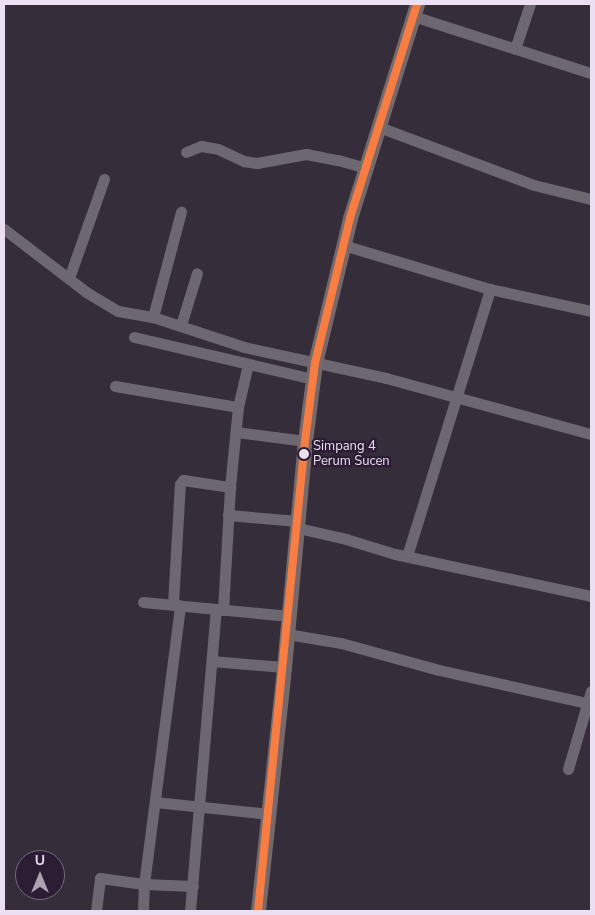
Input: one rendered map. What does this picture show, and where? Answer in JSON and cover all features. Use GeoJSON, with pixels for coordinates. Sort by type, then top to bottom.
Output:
{"type":"FeatureCollection","features":[{"type":"Feature","properties":{"kind":"main road"},"geometry":{"type":"LineString","coordinates":[[258,911],[284,667],[305,441],[315,363],[344,245],[378,127],[415,10]]}},
{"type":"Feature","properties":{"kind":"street"},"geometry":{"type":"LineString","coordinates":[[515,49],[530,4]]}},
{"type":"Feature","properties":{"kind":"street"},"geometry":{"type":"LineString","coordinates":[[415,10],[515,49],[591,73]]}},
{"type":"Feature","properties":{"kind":"street"},"geometry":{"type":"LineString","coordinates":[[378,127],[534,185],[591,199]]}},
{"type":"Feature","properties":{"kind":"street"},"geometry":{"type":"LineString","coordinates":[[186,152],[201,146],[218,149],[244,161],[257,163],[306,154],[366,168]]}},
{"type":"Feature","properties":{"kind":"street"},"geometry":{"type":"LineString","coordinates":[[69,278],[104,179]]}},
{"type":"Feature","properties":{"kind":"street"},"geometry":{"type":"LineString","coordinates":[[153,316],[181,212]]}},
{"type":"Feature","properties":{"kind":"street"},"geometry":{"type":"LineString","coordinates":[[4,229],[86,292],[118,310],[153,316],[244,347],[386,378],[591,434]]}},
{"type":"Feature","properties":{"kind":"street"},"geometry":{"type":"LineString","coordinates":[[344,245],[490,289],[591,311]]}},
{"type":"Feature","properties":{"kind":"street"},"geometry":{"type":"LineString","coordinates":[[181,325],[197,273]]}},
{"type":"Feature","properties":{"kind":"street"},"geometry":{"type":"LineString","coordinates":[[407,556],[490,289]]}},
{"type":"Feature","properties":{"kind":"street"},"geometry":{"type":"LineString","coordinates":[[134,337],[313,379]]}},
{"type":"Feature","properties":{"kind":"street"},"geometry":{"type":"LineString","coordinates":[[190,911],[212,662],[219,610],[238,407],[248,364]]}},
{"type":"Feature","properties":{"kind":"street"},"geometry":{"type":"LineString","coordinates":[[115,386],[238,407]]}},
{"type":"Feature","properties":{"kind":"street"},"geometry":{"type":"LineString","coordinates":[[236,432],[305,441]]}},
{"type":"Feature","properties":{"kind":"street"},"geometry":{"type":"LineString","coordinates":[[143,911],[144,884],[177,605],[180,484],[183,480],[230,487]]}},
{"type":"Feature","properties":{"kind":"street"},"geometry":{"type":"LineString","coordinates":[[228,515],[298,525],[407,556],[591,596]]}},
{"type":"Feature","properties":{"kind":"street"},"geometry":{"type":"LineString","coordinates":[[143,602],[289,616]]}},
{"type":"Feature","properties":{"kind":"street"},"geometry":{"type":"LineString","coordinates":[[287,634],[342,643],[440,670],[587,703]]}},
{"type":"Feature","properties":{"kind":"street"},"geometry":{"type":"LineString","coordinates":[[212,662],[284,667]]}},
{"type":"Feature","properties":{"kind":"street"},"geometry":{"type":"LineString","coordinates":[[568,770],[591,691]]}},
{"type":"Feature","properties":{"kind":"street"},"geometry":{"type":"LineString","coordinates":[[155,802],[269,814]]}},
{"type":"Feature","properties":{"kind":"street"},"geometry":{"type":"LineString","coordinates":[[96,911],[100,878],[144,884],[193,886]]}},
{"type":"Feature","properties":{"kind":"transit line"},"geometry":{"type":"LineString","coordinates":[[258,911],[305,441],[315,363],[350,218],[417,4]]}},
{"type":"Feature","properties":{"kind":"place","name":"Simpang 4 Perum Sucen"},"geometry":{"type":"Point","coordinates":[304,454]}}]}
